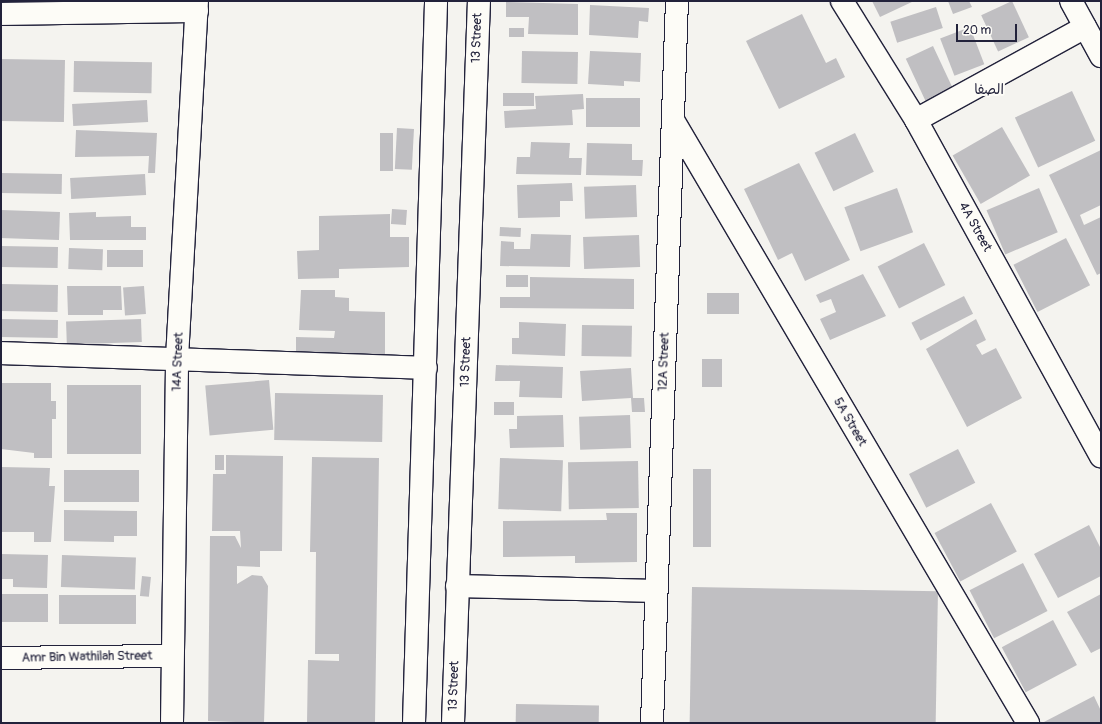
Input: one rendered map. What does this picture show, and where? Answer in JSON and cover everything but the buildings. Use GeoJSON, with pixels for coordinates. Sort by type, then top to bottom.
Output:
{"type":"FeatureCollection","features":[{"type":"Feature","properties":{"kind":"street"},"geometry":{"type":"LineString","coordinates":[[414,723],[436,1]]}},
{"type":"Feature","properties":{"kind":"street","name":"13 Street"},"geometry":{"type":"LineString","coordinates":[[452,723],[479,1]]}},
{"type":"Feature","properties":{"kind":"street","name":"12A Street"},"geometry":{"type":"LineString","coordinates":[[652,723],[677,1]]}},
{"type":"Feature","properties":{"kind":"street","name":"4A Street"},"geometry":{"type":"LineString","coordinates":[[842,1],[916,120],[1101,456]]}},
{"type":"Feature","properties":{"kind":"street"},"geometry":{"type":"LineString","coordinates":[[1071,1],[1101,56]]}},
{"type":"Feature","properties":{"kind":"street"},"geometry":{"type":"LineString","coordinates":[[1,14],[197,6]]}},
{"type":"Feature","properties":{"kind":"street","name":"14A Street"},"geometry":{"type":"LineString","coordinates":[[172,723],[177,358],[197,6]]}},
{"type":"Feature","properties":{"kind":"street"},"geometry":{"type":"LineString","coordinates":[[916,120],[1085,27]]}},
{"type":"Feature","properties":{"kind":"street","name":"5A Street"},"geometry":{"type":"LineString","coordinates":[[673,120],[1028,723]]}},
{"type":"Feature","properties":{"kind":"street"},"geometry":{"type":"LineString","coordinates":[[1,353],[177,358],[426,368]]}},
{"type":"Feature","properties":{"kind":"street"},"geometry":{"type":"LineString","coordinates":[[458,586],[656,591]]}},
{"type":"Feature","properties":{"kind":"street","name":"Amr Bin Wathilah Street"},"geometry":{"type":"LineString","coordinates":[[1,658],[172,656]]}},
{"type":"Feature","properties":{"kind":"district","name":"الصفا"},"geometry":{"type":"Point","coordinates":[989,90]}}]}
